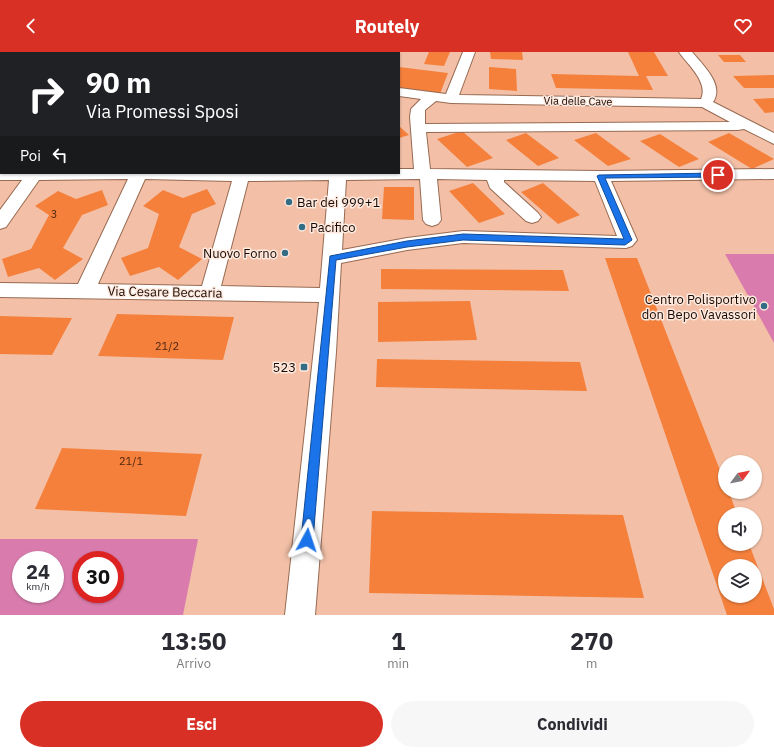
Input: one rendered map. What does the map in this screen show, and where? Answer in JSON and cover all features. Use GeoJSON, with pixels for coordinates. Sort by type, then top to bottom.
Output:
{"type":"FeatureCollection","features":[{"type":"Feature","properties":{"kind":"street"},"geometry":{"type":"LineString","coordinates":[[450,99],[469,52]]}},
{"type":"Feature","properties":{"kind":"street"},"geometry":{"type":"LineString","coordinates":[[685,52],[707,80],[709,97],[705,103]]}},
{"type":"Feature","properties":{"kind":"street","name":"Via delle Cave"},"geometry":{"type":"LineString","coordinates":[[400,92],[450,99],[705,103],[774,139]]}},
{"type":"Feature","properties":{"kind":"street"},"geometry":{"type":"LineString","coordinates":[[432,220],[429,181],[424,174],[413,120],[418,109],[434,96]]}},
{"type":"Feature","properties":{"kind":"street"},"geometry":{"type":"LineString","coordinates":[[498,127],[511,107],[513,100]]}},
{"type":"Feature","properties":{"kind":"street"},"geometry":{"type":"LineString","coordinates":[[582,127],[593,102]]}},
{"type":"Feature","properties":{"kind":"street"},"geometry":{"type":"LineString","coordinates":[[666,127],[670,102]]}},
{"type":"Feature","properties":{"kind":"street"},"geometry":{"type":"LineString","coordinates":[[413,120],[498,127],[666,127],[738,126],[746,124]]}},
{"type":"Feature","properties":{"kind":"street"},"geometry":{"type":"LineString","coordinates":[[85,290],[139,174]]}},
{"type":"Feature","properties":{"kind":"street"},"geometry":{"type":"LineString","coordinates":[[300,615],[333,258],[337,174]]}},
{"type":"Feature","properties":{"kind":"street"},"geometry":{"type":"LineString","coordinates":[[0,175],[424,174],[601,176],[774,174]]}},
{"type":"Feature","properties":{"kind":"street"},"geometry":{"type":"LineString","coordinates":[[0,223],[34,175]]}},
{"type":"Feature","properties":{"kind":"street"},"geometry":{"type":"LineString","coordinates":[[210,292],[249,175]]}},
{"type":"Feature","properties":{"kind":"street"},"geometry":{"type":"LineString","coordinates":[[495,175],[496,184],[532,217]]}},
{"type":"Feature","properties":{"kind":"street"},"geometry":{"type":"LineString","coordinates":[[333,258],[407,244],[463,237],[626,242],[628,240],[622,224],[601,176]]}},
{"type":"Feature","properties":{"kind":"street","name":"Via Cesare Beccaria"},"geometry":{"type":"LineString","coordinates":[[0,290],[85,290],[329,295]]}},
{"type":"Feature","properties":{"kind":"shaded area","name":"Centro Polisportivo don Bepo Vavassori"},"geometry":{"type":"Polygon","coordinates":[[[725,254],[774,254],[774,343],[725,254]]]}},
{"type":"Feature","properties":{"kind":"shaded area"},"geometry":{"type":"Polygon","coordinates":[[[0,539],[198,539],[183,615],[0,615],[0,539]]]}},
{"type":"Feature","properties":{"kind":"building"},"geometry":{"type":"Polygon","coordinates":[[[429,52],[450,52],[444,66],[424,64],[429,52]]]}},
{"type":"Feature","properties":{"kind":"building"},"geometry":{"type":"Polygon","coordinates":[[[490,52],[522,52],[523,60],[491,59],[490,52]]]}},
{"type":"Feature","properties":{"kind":"building"},"geometry":{"type":"Polygon","coordinates":[[[628,52],[654,52],[668,76],[646,76],[653,90],[556,88],[551,74],[639,76],[628,52]]]}},
{"type":"Feature","properties":{"kind":"building"},"geometry":{"type":"Polygon","coordinates":[[[718,55],[740,55],[746,62],[724,62],[718,55]]]}},
{"type":"Feature","properties":{"kind":"building"},"geometry":{"type":"Polygon","coordinates":[[[400,67],[448,73],[440,94],[400,89],[400,67]]]}},
{"type":"Feature","properties":{"kind":"building"},"geometry":{"type":"Polygon","coordinates":[[[489,67],[516,69],[517,91],[489,89],[489,67]]]}},
{"type":"Feature","properties":{"kind":"building"},"geometry":{"type":"Polygon","coordinates":[[[774,75],[774,88],[744,88],[733,76],[774,75]]]}},
{"type":"Feature","properties":{"kind":"building"},"geometry":{"type":"Polygon","coordinates":[[[774,98],[774,112],[765,113],[753,99],[774,98]]]}},
{"type":"Feature","properties":{"kind":"building"},"geometry":{"type":"Polygon","coordinates":[[[400,127],[409,135],[400,138],[400,127]]]}},
{"type":"Feature","properties":{"kind":"building"},"geometry":{"type":"Polygon","coordinates":[[[462,131],[493,158],[467,167],[437,139],[462,131]]]}},
{"type":"Feature","properties":{"kind":"building"},"geometry":{"type":"Polygon","coordinates":[[[526,133],[559,158],[538,166],[506,140],[526,133]]]}},
{"type":"Feature","properties":{"kind":"building"},"geometry":{"type":"Polygon","coordinates":[[[596,133],[631,159],[608,166],[574,140],[596,133]]]}},
{"type":"Feature","properties":{"kind":"building"},"geometry":{"type":"Polygon","coordinates":[[[729,133],[774,159],[752,169],[708,142],[729,133]]]}},
{"type":"Feature","properties":{"kind":"building"},"geometry":{"type":"Polygon","coordinates":[[[660,134],[699,159],[679,167],[640,141],[660,134]]]}},
{"type":"Feature","properties":{"kind":"building"},"geometry":{"type":"Polygon","coordinates":[[[473,183],[505,214],[479,223],[449,191],[473,183]]]}},
{"type":"Feature","properties":{"kind":"building"},"geometry":{"type":"Polygon","coordinates":[[[543,183],[580,215],[558,224],[521,192],[543,183]]]}},
{"type":"Feature","properties":{"kind":"building"},"geometry":{"type":"Polygon","coordinates":[[[384,187],[414,187],[414,220],[382,219],[384,187]]]}},
{"type":"Feature","properties":{"kind":"building"},"geometry":{"type":"Polygon","coordinates":[[[207,189],[216,204],[192,214],[179,247],[202,259],[178,280],[159,267],[130,276],[121,258],[148,248],[159,214],[143,206],[163,190],[183,198],[207,189]]]}},
{"type":"Feature","properties":{"kind":"building"},"geometry":{"type":"Polygon","coordinates":[[[102,190],[108,205],[82,215],[63,248],[83,259],[55,280],[39,268],[8,277],[2,259],[31,249],[49,215],[35,206],[58,191],[76,199],[102,190]]]}},
{"type":"Feature","properties":{"kind":"building"},"geometry":{"type":"Polygon","coordinates":[[[605,258],[637,258],[718,465],[718,499],[732,499],[734,507],[718,507],[718,551],[752,551],[755,559],[718,559],[718,589],[605,258]]]}},
{"type":"Feature","properties":{"kind":"building"},"geometry":{"type":"Polygon","coordinates":[[[381,269],[563,270],[569,291],[381,289],[381,269]]]}},
{"type":"Feature","properties":{"kind":"building"},"geometry":{"type":"Polygon","coordinates":[[[470,301],[477,340],[378,342],[378,302],[470,301]]]}},
{"type":"Feature","properties":{"kind":"building"},"geometry":{"type":"Polygon","coordinates":[[[117,314],[234,317],[223,360],[98,356],[117,314]]]}},
{"type":"Feature","properties":{"kind":"building"},"geometry":{"type":"Polygon","coordinates":[[[0,316],[72,318],[52,355],[0,354],[0,316]]]}},
{"type":"Feature","properties":{"kind":"building"},"geometry":{"type":"Polygon","coordinates":[[[377,359],[580,362],[587,391],[376,387],[377,359]]]}},
{"type":"Feature","properties":{"kind":"building"},"geometry":{"type":"Polygon","coordinates":[[[62,448],[202,454],[186,516],[35,509],[62,448]]]}},
{"type":"Feature","properties":{"kind":"building"},"geometry":{"type":"Polygon","coordinates":[[[372,511],[623,515],[644,598],[369,593],[372,511]]]}},
{"type":"Feature","properties":{"kind":"building"},"geometry":{"type":"Polygon","coordinates":[[[762,578],[774,609],[774,615],[727,615],[723,603],[762,603],[762,578]]]}},
{"type":"Feature","properties":{"kind":"place","name":"Bar dei 999+1"},"geometry":{"type":"Point","coordinates":[289,202]}},
{"type":"Feature","properties":{"kind":"place","name":"Pacifico"},"geometry":{"type":"Point","coordinates":[302,227]}},
{"type":"Feature","properties":{"kind":"place","name":"Nuovo Forno"},"geometry":{"type":"Point","coordinates":[285,253]}},
{"type":"Feature","properties":{"kind":"place","name":"Centro Polisportivo don Bepo Vavassori"},"geometry":{"type":"Point","coordinates":[764,306]}},
{"type":"Feature","properties":{"kind":"place","name":"523"},"geometry":{"type":"Point","coordinates":[304,367]}},
{"type":"Feature","properties":{"kind":"route"},"geometry":{"type":"LineString","coordinates":[[307,540],[333,258],[366,253],[407,244],[463,237],[625,242],[628,240],[601,176],[718,175]]}}]}
